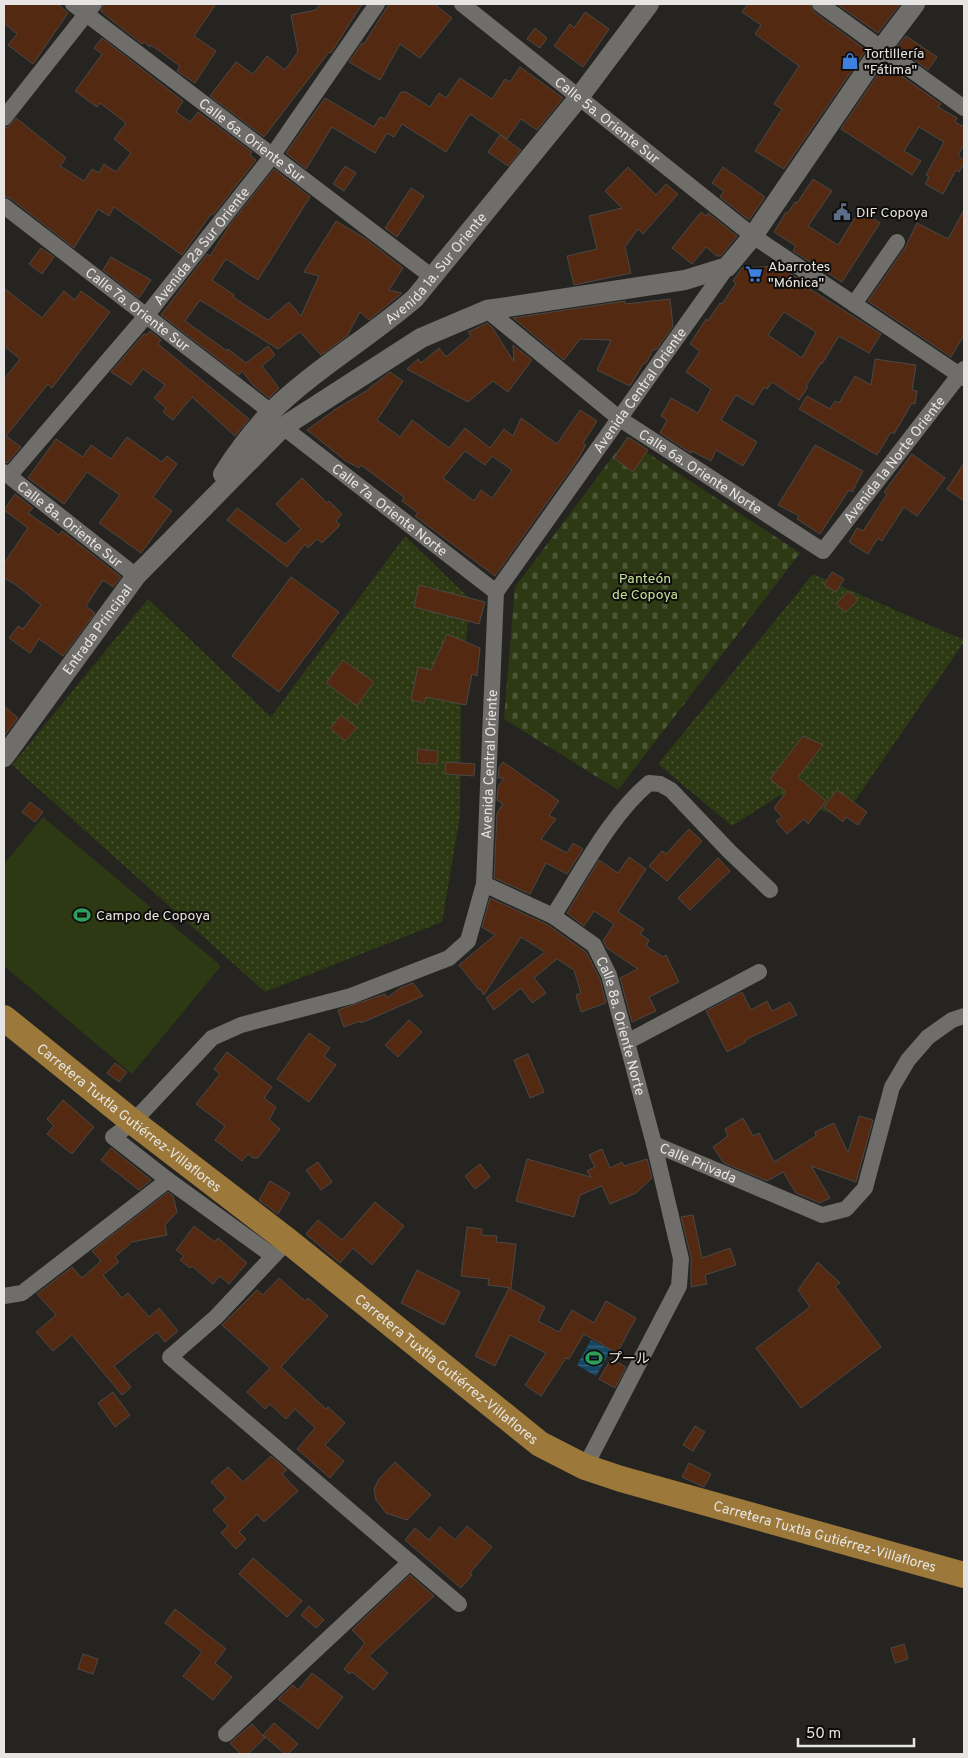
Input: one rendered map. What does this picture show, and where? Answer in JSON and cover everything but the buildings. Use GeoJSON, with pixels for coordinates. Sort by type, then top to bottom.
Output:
{"type":"FeatureCollection","features":[{"type":"Feature","properties":{"kind":"main road","name":"Carretera Tuxtla Gutiérrez-Villaflores"},"geometry":{"type":"LineString","coordinates":[[4,1018],[133,1122],[280,1248],[540,1444],[585,1467],[630,1482],[964,1575]]}},
{"type":"Feature","properties":{"kind":"street","name":"Calle 6a. Oriente Sur"},"geometry":{"type":"LineString","coordinates":[[73,4],[90,9],[184,87],[272,156],[431,276]]}},
{"type":"Feature","properties":{"kind":"street","name":"Avenida 2a Sur Oriente"},"geometry":{"type":"LineString","coordinates":[[6,474],[146,316],[272,156],[377,4]]}},
{"type":"Feature","properties":{"kind":"street","name":"Calle 5a. Oriente Sur"},"geometry":{"type":"LineString","coordinates":[[462,4],[580,96],[753,236],[963,374]]}},
{"type":"Feature","properties":{"kind":"street","name":"Avenida 1a. Sur Oriente"},"geometry":{"type":"LineString","coordinates":[[199,511],[242,445],[277,420],[335,360],[384,325],[414,298],[580,96],[649,4]]}},
{"type":"Feature","properties":{"kind":"street"},"geometry":{"type":"LineString","coordinates":[[820,4],[964,108]]}},
{"type":"Feature","properties":{"kind":"street","name":"Avenida Central Oriente"},"geometry":{"type":"LineString","coordinates":[[168,1180],[113,1137],[133,1122],[212,1038],[241,1025],[351,996],[449,958],[468,941],[484,884],[496,592],[727,267],[753,236],[881,49],[916,4]]}},
{"type":"Feature","properties":{"kind":"street"},"geometry":{"type":"LineString","coordinates":[[4,118],[90,9]]}},
{"type":"Feature","properties":{"kind":"street","name":"Calle 7a. Oriente Sur"},"geometry":{"type":"LineString","coordinates":[[4,206],[277,420]]}},
{"type":"Feature","properties":{"kind":"street"},"geometry":{"type":"LineString","coordinates":[[854,304],[897,242]]}},
{"type":"Feature","properties":{"kind":"street"},"geometry":{"type":"LineString","coordinates":[[277,420],[421,338],[487,310],[685,280],[727,267]]}},
{"type":"Feature","properties":{"kind":"street","name":"Calle 6a. Oriente Norte"},"geometry":{"type":"LineString","coordinates":[[487,310],[620,419],[823,551]]}},
{"type":"Feature","properties":{"kind":"street","name":"Avenida 1a Norte Oriente"},"geometry":{"type":"LineString","coordinates":[[823,551],[963,374]]}},
{"type":"Feature","properties":{"kind":"street","name":"Calle 7a. Oriente Norte"},"geometry":{"type":"LineString","coordinates":[[277,420],[496,592]]}},
{"type":"Feature","properties":{"kind":"street","name":"Calle 8a. Oriente Sur"},"geometry":{"type":"LineString","coordinates":[[6,474],[136,576]]}},
{"type":"Feature","properties":{"kind":"street","name":"Entrada Principal"},"geometry":{"type":"LineString","coordinates":[[4,757],[136,576],[199,511]]}},
{"type":"Feature","properties":{"kind":"street"},"geometry":{"type":"LineString","coordinates":[[553,916],[608,832],[634,796],[648,784],[660,784],[671,790],[729,851],[770,890]]}},
{"type":"Feature","properties":{"kind":"street","name":"Calle 8a. Oriente Norte"},"geometry":{"type":"LineString","coordinates":[[484,884],[553,916],[594,945],[609,975],[654,1144]]}},
{"type":"Feature","properties":{"kind":"street"},"geometry":{"type":"LineString","coordinates":[[627,1042],[759,972]]}},
{"type":"Feature","properties":{"kind":"street","name":"Calle Privada"},"geometry":{"type":"LineString","coordinates":[[654,1144],[822,1215],[846,1209],[865,1188],[892,1087],[908,1060],[928,1037],[952,1020],[964,1016]]}},
{"type":"Feature","properties":{"kind":"street","name":"Calle Privada"},"geometry":{"type":"LineString","coordinates":[[585,1467],[680,1286],[681,1259],[654,1144]]}},
{"type":"Feature","properties":{"kind":"street"},"geometry":{"type":"LineString","coordinates":[[4,1296],[22,1293],[168,1180],[280,1248],[216,1317],[170,1358],[459,1604]]}},
{"type":"Feature","properties":{"kind":"street"},"geometry":{"type":"LineString","coordinates":[[226,1734],[410,1562]]}},
{"type":"Feature","properties":{"kind":"green space","name":"Panteón de Copoya"},"geometry":{"type":"Polygon","coordinates":[[[626,439],[800,553],[618,790],[504,719],[515,587],[626,439]]]}},
{"type":"Feature","properties":{"kind":"green space"},"geometry":{"type":"Polygon","coordinates":[[[405,536],[470,599],[461,692],[460,816],[442,922],[265,992],[12,765],[148,599],[271,717],[405,536]]]}},
{"type":"Feature","properties":{"kind":"green space"},"geometry":{"type":"Polygon","coordinates":[[[813,574],[964,640],[964,642],[843,818],[780,795],[732,826],[658,764],[813,574]]]}},
{"type":"Feature","properties":{"kind":"green space","name":"Campo de Copoya"},"geometry":{"type":"Polygon","coordinates":[[[43,817],[221,966],[132,1074],[4,966],[4,864],[43,817]]]}},
{"type":"Feature","properties":{"kind":"water","name":"プール"},"geometry":{"type":"Polygon","coordinates":[[[591,1340],[611,1350],[596,1376],[577,1365],[591,1340]]]}},
{"type":"Feature","properties":{"kind":"place","name":"Tortillería \"Fátima\""},"geometry":{"type":"Point","coordinates":[850,61]}},
{"type":"Feature","properties":{"kind":"place","name":"DIF Copoya"},"geometry":{"type":"Point","coordinates":[842,212]}},
{"type":"Feature","properties":{"kind":"place","name":"Abarrotes \"Mónica\""},"geometry":{"type":"Point","coordinates":[754,274]}},
{"type":"Feature","properties":{"kind":"place","name":"Campo de Copoya"},"geometry":{"type":"Point","coordinates":[82,915]}},
{"type":"Feature","properties":{"kind":"place","name":"プール"},"geometry":{"type":"Point","coordinates":[594,1358]}}]}
